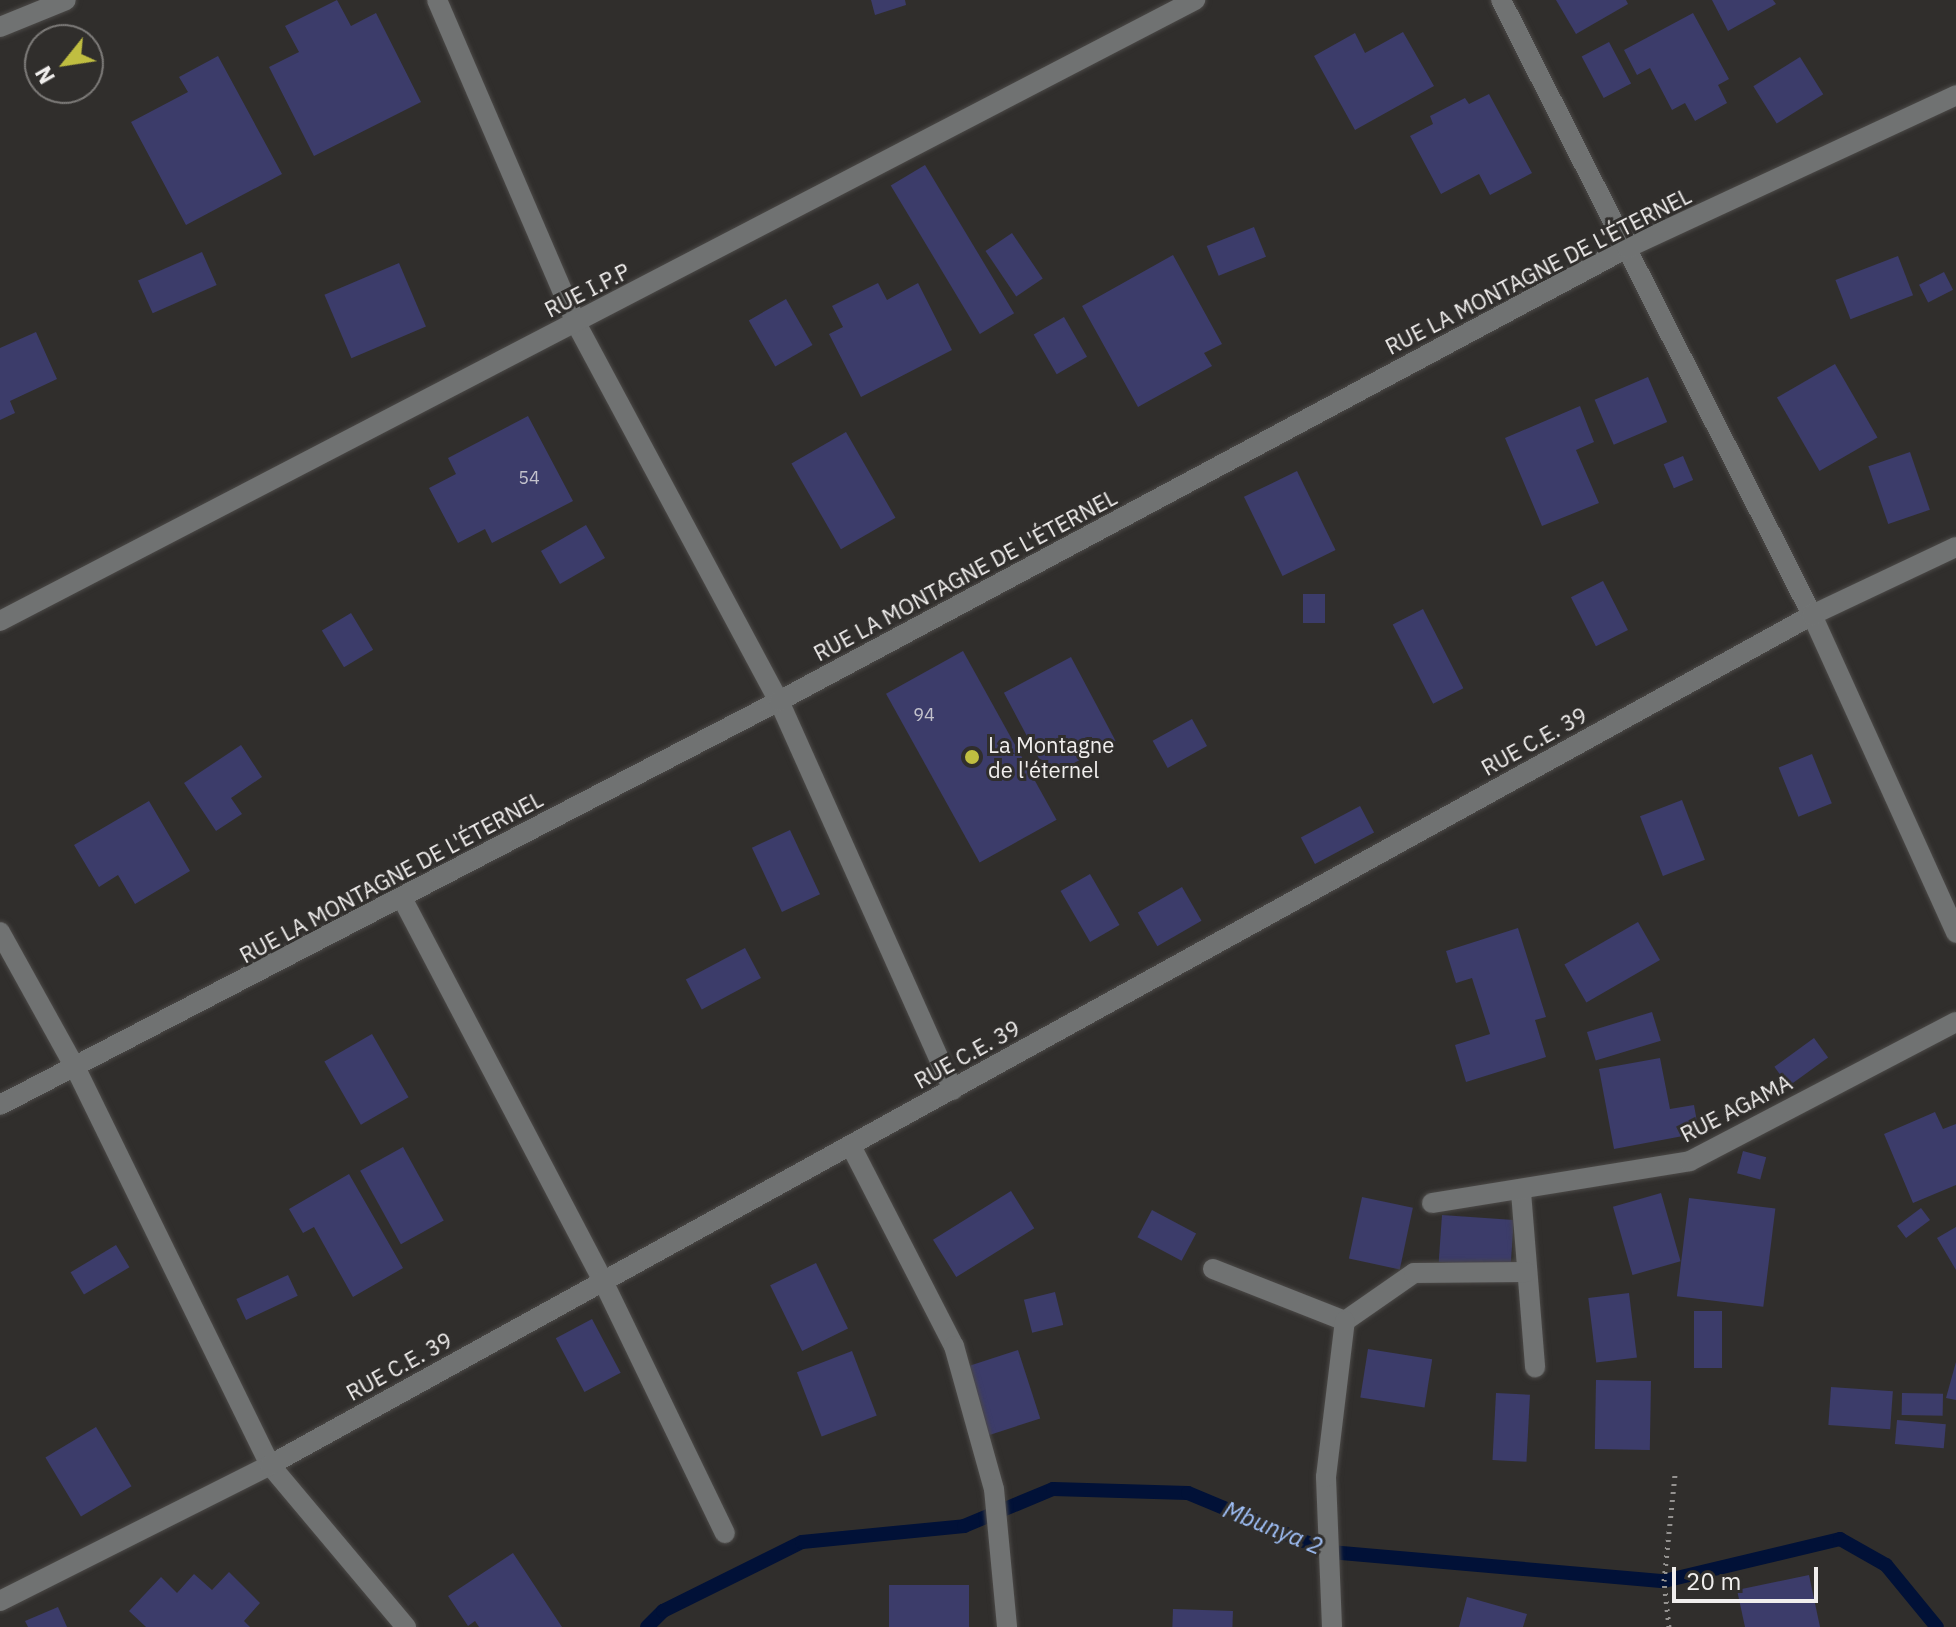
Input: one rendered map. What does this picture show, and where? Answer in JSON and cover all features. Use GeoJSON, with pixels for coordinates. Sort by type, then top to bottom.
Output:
{"type":"FeatureCollection","features":[{"type":"Feature","properties":{"kind":"street"},"geometry":{"type":"LineString","coordinates":[[0,27],[66,0]]}},
{"type":"Feature","properties":{"kind":"street"},"geometry":{"type":"LineString","coordinates":[[437,0],[576,323],[779,701],[953,1090]]}},
{"type":"Feature","properties":{"kind":"street","name":"RUE I.P.P"},"geometry":{"type":"LineString","coordinates":[[0,621],[1195,0]]}},
{"type":"Feature","properties":{"kind":"street"},"geometry":{"type":"LineString","coordinates":[[1501,0],[1812,615],[1956,933]]}},
{"type":"Feature","properties":{"kind":"street","name":"RUE LA MONTAGNE DE L'ÉTERNEL"},"geometry":{"type":"LineString","coordinates":[[0,1105],[76,1069],[779,701],[1627,248],[1956,95]]}},
{"type":"Feature","properties":{"kind":"street","name":"RUE C.E. 39"},"geometry":{"type":"LineString","coordinates":[[0,1601],[270,1465],[1812,615],[1956,547]]}},
{"type":"Feature","properties":{"kind":"street"},"geometry":{"type":"LineString","coordinates":[[402,898],[603,1281],[725,1533]]}},
{"type":"Feature","properties":{"kind":"street"},"geometry":{"type":"LineString","coordinates":[[0,932],[76,1069],[270,1465],[406,1627]]}},
{"type":"Feature","properties":{"kind":"street","name":"RUE AGAMA"},"geometry":{"type":"LineString","coordinates":[[1432,1203],[1521,1192],[1690,1161],[1956,1022]]}},
{"type":"Feature","properties":{"kind":"street"},"geometry":{"type":"LineString","coordinates":[[851,1146],[954,1346],[994,1489],[1007,1627]]}},
{"type":"Feature","properties":{"kind":"street"},"geometry":{"type":"LineString","coordinates":[[1521,1192],[1535,1367]]}},
{"type":"Feature","properties":{"kind":"street"},"geometry":{"type":"LineString","coordinates":[[1213,1269],[1345,1321]]}},
{"type":"Feature","properties":{"kind":"street"},"geometry":{"type":"LineString","coordinates":[[1332,1627],[1326,1477],[1345,1321],[1414,1273],[1526,1272]]}},
{"type":"Feature","properties":{"kind":"path"},"geometry":{"type":"LineString","coordinates":[[1669,1627],[1664,1581],[1675,1475]]}},
{"type":"Feature","properties":{"kind":"building"},"geometry":{"type":"Polygon","coordinates":[[[337,0],[351,26],[376,13],[421,102],[314,156],[269,67],[299,52],[285,26],[337,0]]]}},
{"type":"Feature","properties":{"kind":"building"},"geometry":{"type":"Polygon","coordinates":[[[871,0],[905,0],[906,5],[875,15],[871,0]]]}},
{"type":"Feature","properties":{"kind":"building"},"geometry":{"type":"Polygon","coordinates":[[[1556,0],[1626,0],[1628,4],[1576,34],[1556,0]]]}},
{"type":"Feature","properties":{"kind":"building"},"geometry":{"type":"Polygon","coordinates":[[[1712,0],[1773,0],[1776,4],[1728,31],[1712,0]]]}},
{"type":"Feature","properties":{"kind":"building"},"geometry":{"type":"Polygon","coordinates":[[[1693,13],[1729,79],[1718,85],[1727,103],[1695,121],[1685,103],[1672,110],[1650,68],[1637,75],[1624,50],[1693,13]]]}},
{"type":"Feature","properties":{"kind":"building"},"geometry":{"type":"Polygon","coordinates":[[[1403,32],[1434,86],[1355,130],[1314,56],[1355,33],[1365,53],[1403,32]]]}},
{"type":"Feature","properties":{"kind":"building"},"geometry":{"type":"Polygon","coordinates":[[[1609,42],[1631,83],[1604,98],[1582,57],[1609,42]]]}},
{"type":"Feature","properties":{"kind":"building"},"geometry":{"type":"Polygon","coordinates":[[[218,56],[282,174],[186,225],[131,122],[188,92],[179,77],[218,56]]]}},
{"type":"Feature","properties":{"kind":"building"},"geometry":{"type":"Polygon","coordinates":[[[1800,57],[1823,94],[1777,123],[1753,86],[1800,57]]]}},
{"type":"Feature","properties":{"kind":"building"},"geometry":{"type":"Polygon","coordinates":[[[1489,94],[1532,173],[1490,195],[1479,174],[1441,194],[1410,136],[1433,124],[1430,116],[1465,98],[1469,104],[1489,94]]]}},
{"type":"Feature","properties":{"kind":"building"},"geometry":{"type":"Polygon","coordinates":[[[925,165],[1014,313],[980,334],[891,186],[925,165]]]}},
{"type":"Feature","properties":{"kind":"building"},"geometry":{"type":"Polygon","coordinates":[[[1254,227],[1266,257],[1219,276],[1207,246],[1254,227]]]}},
{"type":"Feature","properties":{"kind":"building"},"geometry":{"type":"Polygon","coordinates":[[[1012,233],[1043,279],[1016,296],[985,251],[1012,233]]]}},
{"type":"Feature","properties":{"kind":"building"},"geometry":{"type":"Polygon","coordinates":[[[202,252],[217,285],[153,313],[138,280],[202,252]]]}},
{"type":"Feature","properties":{"kind":"building"},"geometry":{"type":"Polygon","coordinates":[[[1173,255],[1222,344],[1204,353],[1212,366],[1138,407],[1082,306],[1173,255]]]}},
{"type":"Feature","properties":{"kind":"building"},"geometry":{"type":"Polygon","coordinates":[[[1898,256],[1913,295],[1851,319],[1835,280],[1898,256]]]}},
{"type":"Feature","properties":{"kind":"building"},"geometry":{"type":"Polygon","coordinates":[[[399,263],[426,327],[351,358],[324,295],[399,263]]]}},
{"type":"Feature","properties":{"kind":"building"},"geometry":{"type":"Polygon","coordinates":[[[1944,272],[1953,290],[1928,303],[1919,285],[1944,272]]]}},
{"type":"Feature","properties":{"kind":"building"},"geometry":{"type":"Polygon","coordinates":[[[878,283],[887,300],[918,283],[952,350],[861,397],[829,334],[843,327],[832,306],[878,283]]]}},
{"type":"Feature","properties":{"kind":"building"},"geometry":{"type":"Polygon","coordinates":[[[786,299],[812,345],[775,366],[749,320],[786,299]]]}},
{"type":"Feature","properties":{"kind":"building"},"geometry":{"type":"Polygon","coordinates":[[[1064,317],[1087,357],[1057,374],[1034,335],[1064,317]]]}},
{"type":"Feature","properties":{"kind":"building"},"geometry":{"type":"Polygon","coordinates":[[[36,332],[57,379],[10,401],[15,413],[0,420],[0,348],[36,332]]]}},
{"type":"Feature","properties":{"kind":"building"},"geometry":{"type":"Polygon","coordinates":[[[1835,364],[1878,438],[1819,471],[1777,398],[1835,364]]]}},
{"type":"Feature","properties":{"kind":"building"},"geometry":{"type":"Polygon","coordinates":[[[1648,377],[1667,422],[1614,445],[1595,400],[1648,377]]]}},
{"type":"Feature","properties":{"kind":"building"},"geometry":{"type":"Polygon","coordinates":[[[1580,406],[1594,442],[1576,450],[1599,503],[1542,526],[1505,438],[1580,406]]]}},
{"type":"Feature","properties":{"kind":"building"},"geometry":{"type":"Polygon","coordinates":[[[528,416],[573,501],[492,543],[485,529],[458,543],[429,488],[456,474],[448,458],[528,416]]]}},
{"type":"Feature","properties":{"kind":"building"},"geometry":{"type":"Polygon","coordinates":[[[846,432],[896,518],[841,549],[791,464],[846,432]]]}},
{"type":"Feature","properties":{"kind":"building"},"geometry":{"type":"Polygon","coordinates":[[[1910,452],[1930,510],[1888,524],[1868,466],[1910,452]]]}},
{"type":"Feature","properties":{"kind":"building"},"geometry":{"type":"Polygon","coordinates":[[[1683,456],[1693,480],[1674,488],[1664,464],[1683,456]]]}},
{"type":"Feature","properties":{"kind":"building"},"geometry":{"type":"Polygon","coordinates":[[[1297,471],[1336,550],[1283,576],[1244,497],[1297,471]]]}},
{"type":"Feature","properties":{"kind":"building"},"geometry":{"type":"Polygon","coordinates":[[[586,525],[605,558],[560,584],[541,551],[586,525]]]}},
{"type":"Feature","properties":{"kind":"building"},"geometry":{"type":"Polygon","coordinates":[[[1603,581],[1628,630],[1596,646],[1571,597],[1603,581]]]}},
{"type":"Feature","properties":{"kind":"building"},"geometry":{"type":"Polygon","coordinates":[[[1303,594],[1325,594],[1325,623],[1303,623],[1303,594]]]}},
{"type":"Feature","properties":{"kind":"building"},"geometry":{"type":"Polygon","coordinates":[[[1423,609],[1463,688],[1433,704],[1393,624],[1423,609]]]}},
{"type":"Feature","properties":{"kind":"building"},"geometry":{"type":"Polygon","coordinates":[[[351,613],[373,650],[344,667],[322,631],[351,613]]]}},
{"type":"Feature","properties":{"kind":"building","name":"La Montagne de l'éternel"},"geometry":{"type":"Polygon","coordinates":[[[963,651],[1057,820],[980,862],[886,694],[963,651]]]}},
{"type":"Feature","properties":{"kind":"building"},"geometry":{"type":"Polygon","coordinates":[[[1071,657],[1116,741],[1048,777],[1004,693],[1071,657]]]}},
{"type":"Feature","properties":{"kind":"building"},"geometry":{"type":"Polygon","coordinates":[[[1192,719],[1207,746],[1168,768],[1153,741],[1192,719]]]}},
{"type":"Feature","properties":{"kind":"building"},"geometry":{"type":"Polygon","coordinates":[[[241,745],[262,777],[231,798],[242,814],[216,831],[184,783],[241,745]]]}},
{"type":"Feature","properties":{"kind":"building"},"geometry":{"type":"Polygon","coordinates":[[[1812,754],[1832,803],[1798,817],[1779,767],[1812,754]]]}},
{"type":"Feature","properties":{"kind":"building"},"geometry":{"type":"Polygon","coordinates":[[[1682,800],[1705,860],[1663,876],[1640,816],[1682,800]]]}},
{"type":"Feature","properties":{"kind":"building"},"geometry":{"type":"Polygon","coordinates":[[[149,801],[190,871],[135,904],[118,875],[99,887],[74,845],[149,801]]]}},
{"type":"Feature","properties":{"kind":"building"},"geometry":{"type":"Polygon","coordinates":[[[1360,806],[1374,832],[1315,864],[1301,837],[1360,806]]]}},
{"type":"Feature","properties":{"kind":"building"},"geometry":{"type":"Polygon","coordinates":[[[790,830],[820,894],[782,912],[752,848],[790,830]]]}},
{"type":"Feature","properties":{"kind":"building"},"geometry":{"type":"Polygon","coordinates":[[[1090,874],[1120,925],[1090,942],[1061,891],[1090,874]]]}},
{"type":"Feature","properties":{"kind":"building"},"geometry":{"type":"Polygon","coordinates":[[[1182,887],[1202,921],[1157,946],[1138,913],[1182,887]]]}},
{"type":"Feature","properties":{"kind":"building"},"geometry":{"type":"Polygon","coordinates":[[[1638,922],[1660,960],[1586,1003],[1564,965],[1638,922]]]}},
{"type":"Feature","properties":{"kind":"building"},"geometry":{"type":"Polygon","coordinates":[[[1518,928],[1546,1017],[1535,1020],[1546,1057],[1466,1082],[1455,1045],[1490,1034],[1472,978],[1456,983],[1446,951],[1518,928]]]}},
{"type":"Feature","properties":{"kind":"building"},"geometry":{"type":"Polygon","coordinates":[[[745,948],[761,978],[702,1009],[686,979],[745,948]]]}},
{"type":"Feature","properties":{"kind":"building"},"geometry":{"type":"Polygon","coordinates":[[[1652,1012],[1661,1041],[1596,1061],[1587,1032],[1652,1012]]]}},
{"type":"Feature","properties":{"kind":"building"},"geometry":{"type":"Polygon","coordinates":[[[372,1034],[408,1097],[361,1125],[324,1062],[372,1034]]]}},
{"type":"Feature","properties":{"kind":"building"},"geometry":{"type":"Polygon","coordinates":[[[1814,1038],[1828,1057],[1788,1086],[1774,1067],[1814,1038]]]}},
{"type":"Feature","properties":{"kind":"building"},"geometry":{"type":"Polygon","coordinates":[[[1660,1058],[1670,1109],[1694,1105],[1699,1133],[1614,1149],[1599,1069],[1660,1058]]]}},
{"type":"Feature","properties":{"kind":"building"},"geometry":{"type":"Polygon","coordinates":[[[1935,1112],[1943,1129],[1956,1124],[1956,1185],[1913,1203],[1884,1134],[1935,1112]]]}},
{"type":"Feature","properties":{"kind":"building"},"geometry":{"type":"Polygon","coordinates":[[[403,1147],[444,1220],[401,1244],[360,1171],[403,1147]]]}},
{"type":"Feature","properties":{"kind":"building"},"geometry":{"type":"Polygon","coordinates":[[[1743,1151],[1766,1157],[1760,1179],[1737,1173],[1743,1151]]]}},
{"type":"Feature","properties":{"kind":"building"},"geometry":{"type":"Polygon","coordinates":[[[349,1174],[403,1268],[353,1297],[314,1227],[303,1233],[289,1209],[349,1174]]]}},
{"type":"Feature","properties":{"kind":"building"},"geometry":{"type":"Polygon","coordinates":[[[1011,1191],[1034,1228],[956,1277],[933,1240],[1011,1191]]]}},
{"type":"Feature","properties":{"kind":"building"},"geometry":{"type":"Polygon","coordinates":[[[1661,1193],[1681,1261],[1633,1275],[1613,1207],[1661,1193]]]}},
{"type":"Feature","properties":{"kind":"building"},"geometry":{"type":"Polygon","coordinates":[[[1362,1197],[1413,1208],[1400,1269],[1349,1259],[1362,1197]]]}},
{"type":"Feature","properties":{"kind":"building"},"geometry":{"type":"Polygon","coordinates":[[[1689,1198],[1775,1209],[1763,1307],[1677,1296],[1689,1198]]]}},
{"type":"Feature","properties":{"kind":"building"},"geometry":{"type":"Polygon","coordinates":[[[1921,1208],[1930,1220],[1906,1238],[1897,1226],[1921,1208]]]}},
{"type":"Feature","properties":{"kind":"building"},"geometry":{"type":"Polygon","coordinates":[[[1152,1210],[1196,1233],[1182,1261],[1137,1237],[1152,1210]]]}},
{"type":"Feature","properties":{"kind":"building"},"geometry":{"type":"Polygon","coordinates":[[[1442,1215],[1514,1220],[1511,1267],[1439,1262],[1442,1215]]]}},
{"type":"Feature","properties":{"kind":"building"},"geometry":{"type":"Polygon","coordinates":[[[1956,1227],[1956,1270],[1937,1238],[1956,1227]]]}},
{"type":"Feature","properties":{"kind":"building"},"geometry":{"type":"Polygon","coordinates":[[[116,1245],[129,1267],[84,1295],[71,1272],[116,1245]]]}},
{"type":"Feature","properties":{"kind":"building"},"geometry":{"type":"Polygon","coordinates":[[[816,1263],[848,1329],[802,1351],[770,1285],[816,1263]]]}},
{"type":"Feature","properties":{"kind":"building"},"geometry":{"type":"Polygon","coordinates":[[[288,1275],[298,1296],[246,1320],[236,1299],[288,1275]]]}},
{"type":"Feature","properties":{"kind":"building"},"geometry":{"type":"Polygon","coordinates":[[[1055,1292],[1063,1325],[1032,1333],[1024,1300],[1055,1292]]]}},
{"type":"Feature","properties":{"kind":"building"},"geometry":{"type":"Polygon","coordinates":[[[1629,1293],[1637,1358],[1596,1363],[1588,1298],[1629,1293]]]}},
{"type":"Feature","properties":{"kind":"building"},"geometry":{"type":"Polygon","coordinates":[[[1694,1311],[1722,1311],[1722,1368],[1694,1368],[1694,1311]]]}},
{"type":"Feature","properties":{"kind":"building"},"geometry":{"type":"Polygon","coordinates":[[[592,1319],[621,1373],[584,1392],[556,1338],[592,1319]]]}},
{"type":"Feature","properties":{"kind":"building"},"geometry":{"type":"Polygon","coordinates":[[[1368,1349],[1432,1359],[1425,1408],[1360,1397],[1368,1349]]]}},
{"type":"Feature","properties":{"kind":"building"},"geometry":{"type":"Polygon","coordinates":[[[1018,1350],[1040,1418],[984,1437],[962,1368],[1018,1350]]]}},
{"type":"Feature","properties":{"kind":"building"},"geometry":{"type":"Polygon","coordinates":[[[852,1351],[877,1415],[822,1437],[797,1372],[852,1351]]]}},
{"type":"Feature","properties":{"kind":"building"},"geometry":{"type":"Polygon","coordinates":[[[1956,1362],[1956,1400],[1946,1398],[1956,1362]]]}},
{"type":"Feature","properties":{"kind":"building"},"geometry":{"type":"Polygon","coordinates":[[[1596,1380],[1651,1381],[1650,1450],[1595,1449],[1596,1380]]]}},
{"type":"Feature","properties":{"kind":"building"},"geometry":{"type":"Polygon","coordinates":[[[1831,1387],[1893,1391],[1890,1429],[1828,1425],[1831,1387]]]}},
{"type":"Feature","properties":{"kind":"building"},"geometry":{"type":"Polygon","coordinates":[[[1496,1393],[1530,1395],[1526,1462],[1492,1460],[1496,1393]]]}},
{"type":"Feature","properties":{"kind":"building"},"geometry":{"type":"Polygon","coordinates":[[[1902,1393],[1943,1394],[1943,1416],[1902,1415],[1902,1393]]]}},
{"type":"Feature","properties":{"kind":"building"},"geometry":{"type":"Polygon","coordinates":[[[1897,1420],[1946,1424],[1944,1448],[1895,1444],[1897,1420]]]}},
{"type":"Feature","properties":{"kind":"building"},"geometry":{"type":"Polygon","coordinates":[[[96,1427],[132,1486],[81,1517],[45,1457],[96,1427]]]}},
{"type":"Feature","properties":{"kind":"building"},"geometry":{"type":"Polygon","coordinates":[[[513,1553],[562,1627],[479,1627],[475,1621],[468,1626],[448,1596],[513,1553]]]}},
{"type":"Feature","properties":{"kind":"building"},"geometry":{"type":"Polygon","coordinates":[[[229,1572],[260,1603],[244,1621],[250,1627],[146,1627],[129,1611],[161,1577],[177,1593],[194,1574],[212,1590],[229,1572]]]}},
{"type":"Feature","properties":{"kind":"building"},"geometry":{"type":"Polygon","coordinates":[[[1809,1575],[1820,1627],[1745,1627],[1737,1590],[1809,1575]]]}},
{"type":"Feature","properties":{"kind":"building"},"geometry":{"type":"Polygon","coordinates":[[[889,1585],[969,1585],[969,1627],[889,1627],[889,1585]]]}},
{"type":"Feature","properties":{"kind":"building"},"geometry":{"type":"Polygon","coordinates":[[[1467,1597],[1527,1614],[1523,1627],[1459,1627],[1467,1597]]]}},
{"type":"Feature","properties":{"kind":"building"},"geometry":{"type":"Polygon","coordinates":[[[58,1607],[67,1627],[28,1627],[25,1621],[58,1607]]]}},
{"type":"Feature","properties":{"kind":"building"},"geometry":{"type":"Polygon","coordinates":[[[1173,1609],[1233,1611],[1232,1627],[1172,1627],[1173,1609]]]}},
{"type":"Feature","properties":{"kind":"waterway","name":"Mbunya 2"},"geometry":{"type":"LineString","coordinates":[[647,1627],[663,1611],[802,1542],[964,1526],[1053,1489],[1188,1493],[1330,1552],[1664,1581],[1840,1539],[1886,1565],[1937,1627]]}},
{"type":"Feature","properties":{"kind":"place","name":"La Montagne de l'éternel"},"geometry":{"type":"Point","coordinates":[972,757]}}]}
